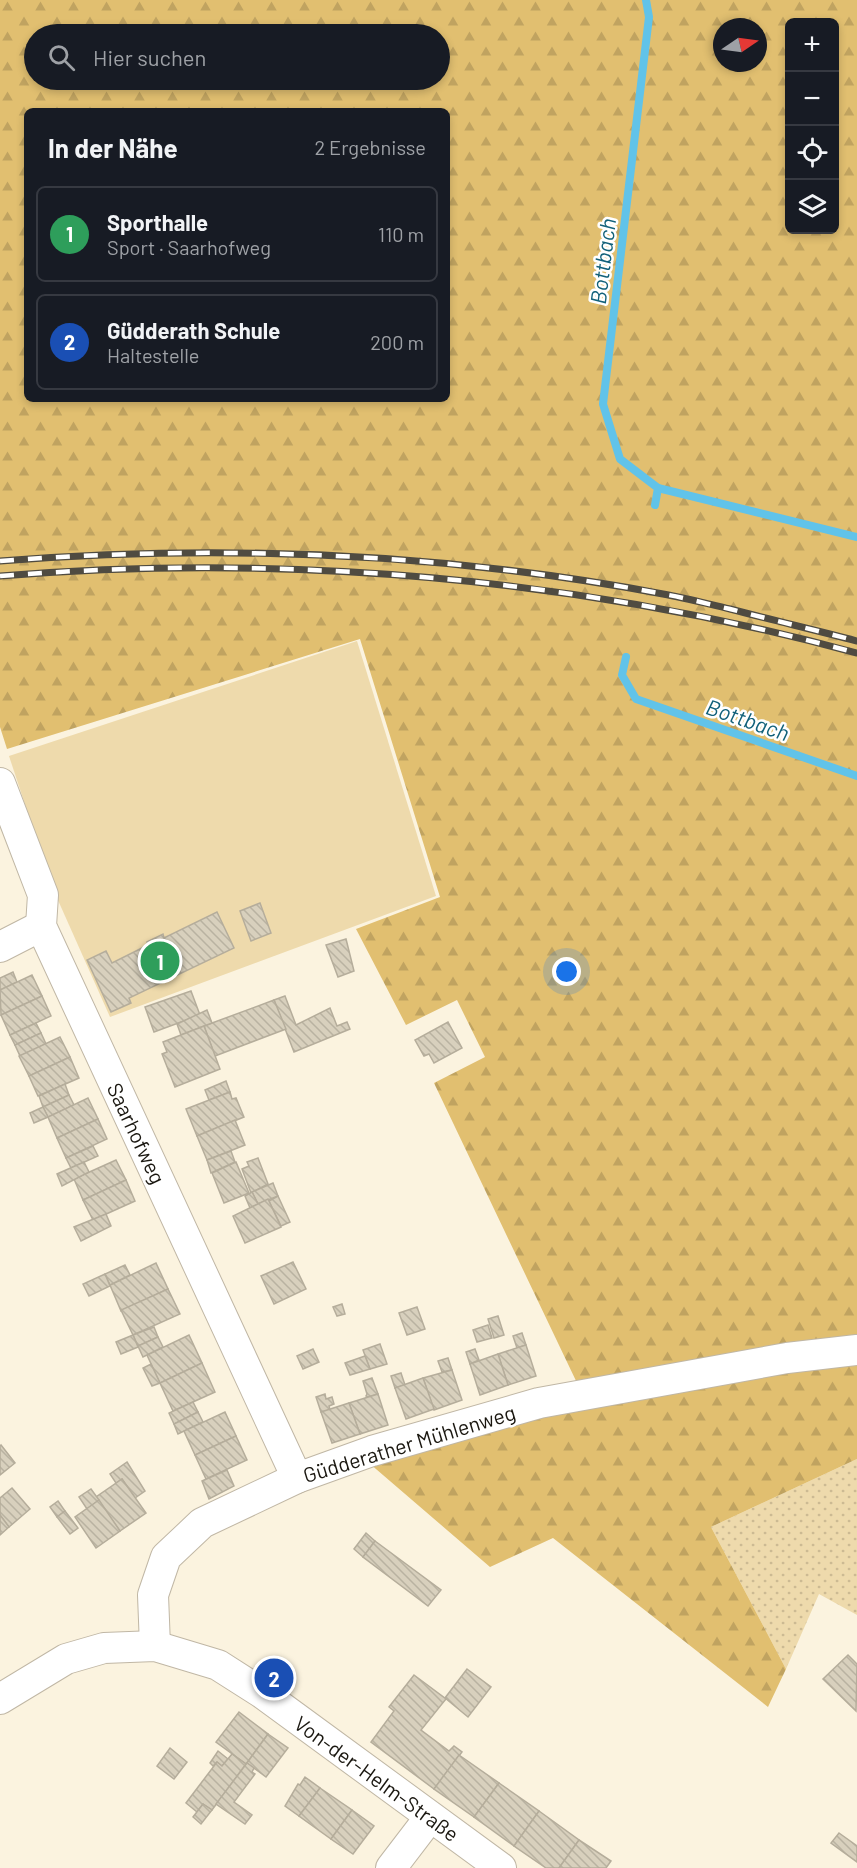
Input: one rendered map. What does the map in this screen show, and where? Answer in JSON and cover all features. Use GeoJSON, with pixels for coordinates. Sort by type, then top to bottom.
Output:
{"type":"FeatureCollection","features":[{"type":"Feature","properties":{"kind":"street","name":"Saarhofweg"},"geometry":{"type":"LineString","coordinates":[[0,783],[43,895],[41,926],[297,1478]]}},
{"type":"Feature","properties":{"kind":"street"},"geometry":{"type":"LineString","coordinates":[[0,947],[41,926]]}},
{"type":"Feature","properties":{"kind":"street","name":"Güdderather Mühlenweg"},"geometry":{"type":"LineString","coordinates":[[155,1646],[153,1595],[166,1557],[202,1523],[297,1478],[372,1451],[539,1403],[787,1358],[857,1350]]}},
{"type":"Feature","properties":{"kind":"street"},"geometry":{"type":"LineString","coordinates":[[0,1698],[66,1659],[104,1648],[155,1646]]}},
{"type":"Feature","properties":{"kind":"street","name":"Von-der-Helm-Straße"},"geometry":{"type":"LineString","coordinates":[[155,1646],[218,1665],[262,1693],[501,1868]]}},
{"type":"Feature","properties":{"kind":"street"},"geometry":{"type":"LineString","coordinates":[[391,1868],[430,1817]]}},
{"type":"Feature","properties":{"kind":"shaded area"},"geometry":{"type":"Polygon","coordinates":[[[357,641],[436,896],[110,1017],[53,889],[9,756],[357,641]]]}},
{"type":"Feature","properties":{"kind":"shaded area"},"geometry":{"type":"Polygon","coordinates":[[[857,1459],[857,1615],[819,1594],[786,1669],[711,1527],[857,1459]]]}},
{"type":"Feature","properties":{"kind":"green space"},"geometry":{"type":"Polygon","coordinates":[[[0,0],[857,0],[857,1459],[711,1527],[786,1669],[768,1707],[553,1538],[490,1567],[369,1463],[588,1406],[434,1083],[485,1057],[457,1000],[406,1025],[356,929],[440,897],[360,639],[7,749],[0,727],[0,0]]]}},
{"type":"Feature","properties":{"kind":"building"},"geometry":{"type":"Polygon","coordinates":[[[260,903],[271,933],[251,941],[240,911],[260,903]]]}},
{"type":"Feature","properties":{"kind":"building"},"geometry":{"type":"Polygon","coordinates":[[[217,912],[234,948],[129,998],[131,1003],[111,1012],[87,960],[106,951],[112,963],[148,945],[147,942],[163,934],[164,938],[217,912]]]}},
{"type":"Feature","properties":{"kind":"building"},"geometry":{"type":"Polygon","coordinates":[[[346,939],[354,971],[338,977],[326,945],[346,939]]]}},
{"type":"Feature","properties":{"kind":"building"},"geometry":{"type":"Polygon","coordinates":[[[13,972],[17,982],[0,990],[0,978],[13,972]]]}},
{"type":"Feature","properties":{"kind":"building"},"geometry":{"type":"Polygon","coordinates":[[[32,975],[42,996],[1,1015],[0,990],[32,975]]]}},
{"type":"Feature","properties":{"kind":"building"},"geometry":{"type":"Polygon","coordinates":[[[191,991],[200,1015],[154,1032],[145,1007],[191,991]]]}},
{"type":"Feature","properties":{"kind":"building"},"geometry":{"type":"Polygon","coordinates":[[[42,996],[51,1016],[10,1035],[1,1015],[42,996]]]}},
{"type":"Feature","properties":{"kind":"building"},"geometry":{"type":"Polygon","coordinates":[[[285,996],[296,1025],[330,1008],[337,1026],[347,1022],[350,1029],[294,1052],[274,1000],[285,996]]]}},
{"type":"Feature","properties":{"kind":"building"},"geometry":{"type":"Polygon","coordinates":[[[274,1000],[286,1029],[215,1056],[204,1026],[274,1000]]]}},
{"type":"Feature","properties":{"kind":"building"},"geometry":{"type":"Polygon","coordinates":[[[207,1010],[212,1023],[181,1035],[177,1024],[207,1010]]]}},
{"type":"Feature","properties":{"kind":"building"},"geometry":{"type":"Polygon","coordinates":[[[448,1022],[462,1048],[434,1063],[429,1054],[424,1056],[415,1040],[448,1022]]]}},
{"type":"Feature","properties":{"kind":"building"},"geometry":{"type":"Polygon","coordinates":[[[36,1023],[41,1033],[15,1045],[10,1035],[36,1023]]]}},
{"type":"Feature","properties":{"kind":"building"},"geometry":{"type":"Polygon","coordinates":[[[204,1026],[220,1069],[175,1087],[162,1054],[167,1052],[163,1042],[204,1026]]]}},
{"type":"Feature","properties":{"kind":"building"},"geometry":{"type":"Polygon","coordinates":[[[41,1033],[46,1044],[20,1056],[15,1045],[41,1033]]]}},
{"type":"Feature","properties":{"kind":"building"},"geometry":{"type":"Polygon","coordinates":[[[60,1037],[70,1057],[29,1076],[19,1056],[60,1037]]]}},
{"type":"Feature","properties":{"kind":"building"},"geometry":{"type":"Polygon","coordinates":[[[70,1057],[79,1078],[38,1096],[29,1076],[70,1057]]]}},
{"type":"Feature","properties":{"kind":"building"},"geometry":{"type":"Polygon","coordinates":[[[226,1081],[230,1092],[209,1100],[205,1090],[226,1081]]]}},
{"type":"Feature","properties":{"kind":"building"},"geometry":{"type":"Polygon","coordinates":[[[65,1084],[69,1095],[43,1107],[39,1096],[65,1084]]]}},
{"type":"Feature","properties":{"kind":"building"},"geometry":{"type":"Polygon","coordinates":[[[230,1092],[232,1099],[236,1098],[244,1117],[197,1136],[186,1109],[230,1092]]]}},
{"type":"Feature","properties":{"kind":"building"},"geometry":{"type":"Polygon","coordinates":[[[69,1095],[74,1105],[48,1117],[43,1107],[69,1095]]]}},
{"type":"Feature","properties":{"kind":"building"},"geometry":{"type":"Polygon","coordinates":[[[88,1098],[98,1119],[57,1138],[48,1117],[88,1098]]]}},
{"type":"Feature","properties":{"kind":"building"},"geometry":{"type":"Polygon","coordinates":[[[43,1107],[48,1117],[34,1123],[30,1113],[43,1107]]]}},
{"type":"Feature","properties":{"kind":"building"},"geometry":{"type":"Polygon","coordinates":[[[98,1119],[107,1139],[66,1158],[57,1138],[98,1119]]]}},
{"type":"Feature","properties":{"kind":"building"},"geometry":{"type":"Polygon","coordinates":[[[235,1120],[245,1145],[207,1160],[197,1136],[235,1120]]]}},
{"type":"Feature","properties":{"kind":"building"},"geometry":{"type":"Polygon","coordinates":[[[93,1146],[98,1156],[71,1168],[66,1158],[93,1146]]]}},
{"type":"Feature","properties":{"kind":"building"},"geometry":{"type":"Polygon","coordinates":[[[231,1151],[235,1162],[211,1173],[207,1160],[231,1151]]]}},
{"type":"Feature","properties":{"kind":"building"},"geometry":{"type":"Polygon","coordinates":[[[258,1158],[268,1184],[251,1193],[242,1169],[249,1166],[247,1162],[258,1158]]]}},
{"type":"Feature","properties":{"kind":"building"},"geometry":{"type":"Polygon","coordinates":[[[116,1160],[126,1180],[83,1200],[74,1179],[116,1160]]]}},
{"type":"Feature","properties":{"kind":"building"},"geometry":{"type":"Polygon","coordinates":[[[84,1162],[89,1172],[62,1186],[57,1174],[84,1162]]]}},
{"type":"Feature","properties":{"kind":"building"},"geometry":{"type":"Polygon","coordinates":[[[236,1162],[249,1193],[224,1203],[212,1173],[236,1162]]]}},
{"type":"Feature","properties":{"kind":"building"},"geometry":{"type":"Polygon","coordinates":[[[126,1180],[135,1201],[93,1220],[83,1200],[126,1180]]]}},
{"type":"Feature","properties":{"kind":"building"},"geometry":{"type":"Polygon","coordinates":[[[273,1183],[278,1196],[258,1204],[252,1192],[273,1183]]]}},
{"type":"Feature","properties":{"kind":"building"},"geometry":{"type":"Polygon","coordinates":[[[252,1192],[258,1204],[250,1208],[245,1196],[252,1192]]]}},
{"type":"Feature","properties":{"kind":"building"},"geometry":{"type":"Polygon","coordinates":[[[278,1196],[290,1222],[281,1226],[269,1201],[278,1196]]]}},
{"type":"Feature","properties":{"kind":"building"},"geometry":{"type":"Polygon","coordinates":[[[268,1199],[281,1227],[245,1243],[233,1216],[268,1199]]]}},
{"type":"Feature","properties":{"kind":"building"},"geometry":{"type":"Polygon","coordinates":[[[106,1214],[111,1226],[81,1241],[74,1227],[106,1214]]]}},
{"type":"Feature","properties":{"kind":"building"},"geometry":{"type":"Polygon","coordinates":[[[293,1262],[306,1289],[274,1304],[261,1276],[293,1262]]]}},
{"type":"Feature","properties":{"kind":"building"},"geometry":{"type":"Polygon","coordinates":[[[156,1263],[168,1289],[121,1311],[110,1285],[156,1263]]]}},
{"type":"Feature","properties":{"kind":"building"},"geometry":{"type":"Polygon","coordinates":[[[125,1265],[130,1275],[110,1285],[105,1274],[125,1265]]]}},
{"type":"Feature","properties":{"kind":"building"},"geometry":{"type":"Polygon","coordinates":[[[105,1274],[110,1286],[89,1296],[83,1284],[105,1274]]]}},
{"type":"Feature","properties":{"kind":"building"},"geometry":{"type":"Polygon","coordinates":[[[168,1289],[180,1314],[133,1335],[121,1310],[168,1289]]]}},
{"type":"Feature","properties":{"kind":"building"},"geometry":{"type":"Polygon","coordinates":[[[342,1304],[345,1314],[337,1316],[333,1307],[342,1304]]]}},
{"type":"Feature","properties":{"kind":"building"},"geometry":{"type":"Polygon","coordinates":[[[417,1307],[425,1329],[407,1335],[399,1313],[417,1307]]]}},
{"type":"Feature","properties":{"kind":"building"},"geometry":{"type":"Polygon","coordinates":[[[498,1316],[504,1335],[494,1338],[488,1319],[498,1316]]]}},
{"type":"Feature","properties":{"kind":"building"},"geometry":{"type":"Polygon","coordinates":[[[488,1325],[492,1338],[477,1342],[473,1330],[488,1325]]]}},
{"type":"Feature","properties":{"kind":"building"},"geometry":{"type":"Polygon","coordinates":[[[154,1327],[158,1337],[138,1346],[133,1335],[154,1327]]]}},
{"type":"Feature","properties":{"kind":"building"},"geometry":{"type":"Polygon","coordinates":[[[522,1333],[526,1345],[517,1348],[513,1336],[522,1333]]]}},
{"type":"Feature","properties":{"kind":"building"},"geometry":{"type":"Polygon","coordinates":[[[133,1335],[138,1347],[121,1354],[116,1342],[133,1335]]]}},
{"type":"Feature","properties":{"kind":"building"},"geometry":{"type":"Polygon","coordinates":[[[189,1335],[202,1363],[160,1383],[147,1355],[189,1335]]]}},
{"type":"Feature","properties":{"kind":"building"},"geometry":{"type":"Polygon","coordinates":[[[158,1337],[163,1347],[143,1357],[138,1346],[158,1337]]]}},
{"type":"Feature","properties":{"kind":"building"},"geometry":{"type":"Polygon","coordinates":[[[380,1344],[387,1364],[370,1369],[363,1350],[380,1344]]]}},
{"type":"Feature","properties":{"kind":"building"},"geometry":{"type":"Polygon","coordinates":[[[526,1345],[536,1376],[508,1385],[498,1354],[526,1345]]]}},
{"type":"Feature","properties":{"kind":"building"},"geometry":{"type":"Polygon","coordinates":[[[313,1349],[319,1362],[303,1369],[297,1356],[313,1349]]]}},
{"type":"Feature","properties":{"kind":"building"},"geometry":{"type":"Polygon","coordinates":[[[475,1349],[479,1360],[470,1364],[466,1352],[475,1349]]]}},
{"type":"Feature","properties":{"kind":"building"},"geometry":{"type":"Polygon","coordinates":[[[498,1354],[508,1385],[480,1395],[470,1364],[498,1354]]]}},
{"type":"Feature","properties":{"kind":"building"},"geometry":{"type":"Polygon","coordinates":[[[365,1356],[370,1369],[350,1375],[345,1363],[365,1356]]]}},
{"type":"Feature","properties":{"kind":"building"},"geometry":{"type":"Polygon","coordinates":[[[448,1358],[452,1370],[442,1372],[438,1361],[448,1358]]]}},
{"type":"Feature","properties":{"kind":"building"},"geometry":{"type":"Polygon","coordinates":[[[202,1363],[215,1392],[173,1411],[160,1383],[202,1363]]]}},
{"type":"Feature","properties":{"kind":"building"},"geometry":{"type":"Polygon","coordinates":[[[151,1364],[160,1383],[152,1386],[143,1368],[151,1364]]]}},
{"type":"Feature","properties":{"kind":"building"},"geometry":{"type":"Polygon","coordinates":[[[452,1370],[462,1400],[434,1410],[423,1378],[452,1370]]]}},
{"type":"Feature","properties":{"kind":"building"},"geometry":{"type":"Polygon","coordinates":[[[401,1373],[405,1385],[395,1388],[391,1376],[401,1373]]]}},
{"type":"Feature","properties":{"kind":"building"},"geometry":{"type":"Polygon","coordinates":[[[372,1378],[378,1394],[368,1397],[363,1381],[372,1378]]]}},
{"type":"Feature","properties":{"kind":"building"},"geometry":{"type":"Polygon","coordinates":[[[423,1378],[434,1409],[406,1419],[395,1388],[423,1378]]]}},
{"type":"Feature","properties":{"kind":"building"},"geometry":{"type":"Polygon","coordinates":[[[325,1394],[326,1399],[332,1397],[334,1404],[329,1406],[330,1410],[321,1412],[316,1397],[325,1394]]]}},
{"type":"Feature","properties":{"kind":"building"},"geometry":{"type":"Polygon","coordinates":[[[378,1394],[388,1425],[360,1434],[349,1403],[378,1394]]]}},
{"type":"Feature","properties":{"kind":"building"},"geometry":{"type":"Polygon","coordinates":[[[193,1402],[198,1412],[174,1424],[169,1413],[193,1402]]]}},
{"type":"Feature","properties":{"kind":"building"},"geometry":{"type":"Polygon","coordinates":[[[349,1403],[360,1434],[332,1443],[321,1412],[349,1403]]]}},
{"type":"Feature","properties":{"kind":"building"},"geometry":{"type":"Polygon","coordinates":[[[198,1412],[203,1422],[178,1434],[174,1424],[198,1412]]]}},
{"type":"Feature","properties":{"kind":"building"},"geometry":{"type":"Polygon","coordinates":[[[225,1412],[236,1436],[195,1455],[184,1431],[225,1412]]]}},
{"type":"Feature","properties":{"kind":"building"},"geometry":{"type":"Polygon","coordinates":[[[236,1436],[247,1460],[206,1479],[195,1455],[236,1436]]]}},
{"type":"Feature","properties":{"kind":"building"},"geometry":{"type":"Polygon","coordinates":[[[0,1446],[15,1463],[0,1475],[0,1446]]]}},
{"type":"Feature","properties":{"kind":"building"},"geometry":{"type":"Polygon","coordinates":[[[127,1462],[145,1491],[135,1498],[122,1479],[116,1483],[110,1474],[127,1462]]]}},
{"type":"Feature","properties":{"kind":"building"},"geometry":{"type":"Polygon","coordinates":[[[227,1470],[234,1486],[209,1499],[202,1481],[227,1470]]]}},
{"type":"Feature","properties":{"kind":"building"},"geometry":{"type":"Polygon","coordinates":[[[122,1479],[146,1513],[120,1531],[96,1497],[122,1479]]]}},
{"type":"Feature","properties":{"kind":"building"},"geometry":{"type":"Polygon","coordinates":[[[12,1488],[30,1509],[9,1527],[0,1515],[0,1498],[12,1488]]]}},
{"type":"Feature","properties":{"kind":"building"},"geometry":{"type":"Polygon","coordinates":[[[91,1489],[99,1500],[87,1509],[79,1497],[91,1489]]]}},
{"type":"Feature","properties":{"kind":"building"},"geometry":{"type":"Polygon","coordinates":[[[99,1500],[120,1531],[96,1548],[75,1517],[99,1500]]]}},
{"type":"Feature","properties":{"kind":"building"},"geometry":{"type":"Polygon","coordinates":[[[58,1501],[65,1511],[57,1517],[50,1507],[58,1501]]]}},
{"type":"Feature","properties":{"kind":"building"},"geometry":{"type":"Polygon","coordinates":[[[65,1511],[78,1528],[70,1534],[57,1517],[65,1511]]]}},
{"type":"Feature","properties":{"kind":"building"},"geometry":{"type":"Polygon","coordinates":[[[0,1515],[9,1527],[0,1535],[0,1515]]]}},
{"type":"Feature","properties":{"kind":"building"},"geometry":{"type":"Polygon","coordinates":[[[366,1533],[375,1541],[363,1557],[354,1549],[366,1533]]]}},
{"type":"Feature","properties":{"kind":"building"},"geometry":{"type":"Polygon","coordinates":[[[375,1541],[441,1590],[428,1606],[363,1557],[375,1541]]]}},
{"type":"Feature","properties":{"kind":"building"},"geometry":{"type":"Polygon","coordinates":[[[848,1655],[857,1664],[856,1711],[823,1679],[848,1655]]]}},
{"type":"Feature","properties":{"kind":"building"},"geometry":{"type":"Polygon","coordinates":[[[467,1669],[491,1687],[468,1717],[445,1698],[467,1669]]]}},
{"type":"Feature","properties":{"kind":"building"},"geometry":{"type":"Polygon","coordinates":[[[414,1675],[446,1699],[421,1730],[449,1751],[454,1746],[462,1752],[434,1789],[371,1742],[394,1711],[389,1707],[414,1675]]]}},
{"type":"Feature","properties":{"kind":"building"},"geometry":{"type":"Polygon","coordinates":[[[239,1712],[268,1734],[246,1764],[216,1742],[239,1712]]]}},
{"type":"Feature","properties":{"kind":"building"},"geometry":{"type":"Polygon","coordinates":[[[268,1734],[288,1748],[266,1777],[247,1763],[268,1734]]]}},
{"type":"Feature","properties":{"kind":"building"},"geometry":{"type":"Polygon","coordinates":[[[170,1748],[187,1762],[174,1779],[157,1766],[170,1748]]]}},
{"type":"Feature","properties":{"kind":"building"},"geometry":{"type":"Polygon","coordinates":[[[218,1751],[228,1759],[222,1766],[217,1762],[213,1766],[210,1763],[218,1751]]]}},
{"type":"Feature","properties":{"kind":"building"},"geometry":{"type":"Polygon","coordinates":[[[232,1754],[246,1764],[212,1810],[203,1804],[197,1812],[186,1803],[217,1762],[222,1766],[232,1754]]]}},
{"type":"Feature","properties":{"kind":"building"},"geometry":{"type":"Polygon","coordinates":[[[459,1755],[499,1783],[474,1817],[434,1789],[459,1755]]]}},
{"type":"Feature","properties":{"kind":"building"},"geometry":{"type":"Polygon","coordinates":[[[247,1763],[254,1768],[252,1772],[255,1774],[234,1802],[252,1815],[245,1824],[216,1804],[247,1763]]]}},
{"type":"Feature","properties":{"kind":"building"},"geometry":{"type":"Polygon","coordinates":[[[305,1777],[320,1788],[299,1816],[285,1806],[305,1777]]]}},
{"type":"Feature","properties":{"kind":"building"},"geometry":{"type":"Polygon","coordinates":[[[499,1783],[539,1811],[514,1846],[474,1817],[499,1783]]]}},
{"type":"Feature","properties":{"kind":"building"},"geometry":{"type":"Polygon","coordinates":[[[320,1788],[352,1810],[331,1839],[299,1816],[320,1788]]]}},
{"type":"Feature","properties":{"kind":"building"},"geometry":{"type":"Polygon","coordinates":[[[203,1804],[212,1810],[201,1824],[193,1817],[203,1804]]]}},
{"type":"Feature","properties":{"kind":"building"},"geometry":{"type":"Polygon","coordinates":[[[352,1810],[374,1826],[353,1854],[331,1839],[352,1810]]]}},
{"type":"Feature","properties":{"kind":"building"},"geometry":{"type":"Polygon","coordinates":[[[539,1811],[579,1840],[559,1868],[546,1868],[514,1846],[539,1811]]]}},
{"type":"Feature","properties":{"kind":"building"},"geometry":{"type":"Polygon","coordinates":[[[839,1833],[857,1846],[857,1862],[831,1843],[839,1833]]]}},
{"type":"Feature","properties":{"kind":"building"},"geometry":{"type":"Polygon","coordinates":[[[579,1840],[611,1861],[606,1868],[559,1868],[579,1840]]]}},
{"type":"Feature","properties":{"kind":"waterway","name":"Bottbach"},"geometry":{"type":"LineString","coordinates":[[646,0],[649,17],[603,404],[620,459],[658,488],[655,505]]}},
{"type":"Feature","properties":{"kind":"waterway"},"geometry":{"type":"LineString","coordinates":[[658,488],[857,537]]}},
{"type":"Feature","properties":{"kind":"waterway","name":"Bottbach"},"geometry":{"type":"LineString","coordinates":[[626,657],[622,675],[636,699],[857,776]]}},
{"type":"Feature","properties":{"kind":"railway"},"geometry":{"type":"LineString","coordinates":[[0,561],[166,553],[250,553],[416,561],[499,569],[663,594],[857,641]]}},
{"type":"Feature","properties":{"kind":"railway"},"geometry":{"type":"LineString","coordinates":[[0,576],[108,570],[216,568],[324,570],[432,578],[539,590],[646,606],[752,627],[857,653]]}},
{"type":"Feature","properties":{"kind":"place","name":"Sporthalle"},"geometry":{"type":"Point","coordinates":[160,961]}},
{"type":"Feature","properties":{"kind":"place","name":"Güdderath Schule"},"geometry":{"type":"Point","coordinates":[274,1678]}}]}
